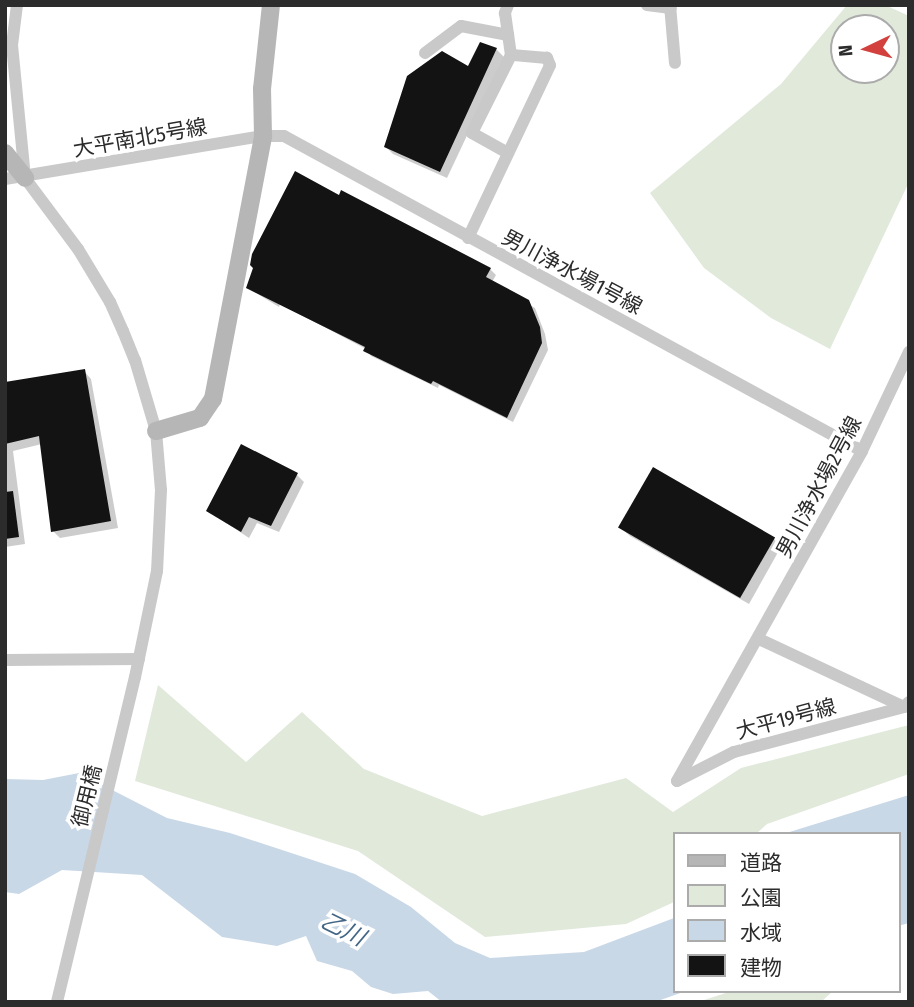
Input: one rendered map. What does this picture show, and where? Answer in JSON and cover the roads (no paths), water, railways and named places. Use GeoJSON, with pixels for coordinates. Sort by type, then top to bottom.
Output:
{"type":"FeatureCollection","features":[{"type":"Feature","properties":{"kind":"street"},"geometry":{"type":"LineString","coordinates":[[17,5],[9,35],[25,178]]}},
{"type":"Feature","properties":{"kind":"street"},"geometry":{"type":"LineString","coordinates":[[156,431],[200,418],[213,399],[262,136],[262,89],[271,5]]}},
{"type":"Feature","properties":{"kind":"street"},"geometry":{"type":"LineString","coordinates":[[508,5],[510,55],[472,133],[509,153]]}},
{"type":"Feature","properties":{"kind":"street"},"geometry":{"type":"LineString","coordinates":[[647,5],[670,7],[675,62]]}},
{"type":"Feature","properties":{"kind":"street"},"geometry":{"type":"LineString","coordinates":[[425,53],[461,26],[508,36]]}},
{"type":"Feature","properties":{"kind":"street"},"geometry":{"type":"LineString","coordinates":[[468,238],[550,65],[547,58],[510,55]]}},
{"type":"Feature","properties":{"kind":"street","name":"大平南北5号線"},"geometry":{"type":"LineString","coordinates":[[5,179],[25,178],[262,136]]}},
{"type":"Feature","properties":{"kind":"street","name":"男川浄水場1号線"},"geometry":{"type":"LineString","coordinates":[[262,136],[293,140],[862,451]]}},
{"type":"Feature","properties":{"kind":"street"},"geometry":{"type":"LineString","coordinates":[[5,153],[25,178]]}},
{"type":"Feature","properties":{"kind":"street","name":"御用橋"},"geometry":{"type":"LineString","coordinates":[[25,178],[78,249],[110,302],[135,360],[156,431],[161,490],[157,571],[139,659],[57,1002]]}},
{"type":"Feature","properties":{"kind":"street","name":"男川浄水場2号線"},"geometry":{"type":"LineString","coordinates":[[677,781],[862,451],[909,352]]}},
{"type":"Feature","properties":{"kind":"street"},"geometry":{"type":"LineString","coordinates":[[759,639],[906,705]]}},
{"type":"Feature","properties":{"kind":"street"},"geometry":{"type":"LineString","coordinates":[[5,660],[139,659]]}},
{"type":"Feature","properties":{"kind":"street","name":"大平19号線"},"geometry":{"type":"LineString","coordinates":[[677,781],[734,752],[906,705]]}},
{"type":"Feature","properties":{"kind":"water","name":"乙川"},"geometry":{"type":"Polygon","coordinates":[[[79,773],[167,818],[230,833],[355,874],[411,907],[455,943],[490,958],[584,952],[673,918],[673,993],[680,993],[655,1002],[442,1002],[428,991],[393,994],[371,987],[352,971],[317,961],[306,936],[277,946],[222,937],[142,875],[62,870],[19,894],[5,892],[5,779],[43,780],[79,773]]]}},
{"type":"Feature","properties":{"kind":"water"},"geometry":{"type":"Polygon","coordinates":[[[909,795],[909,923],[900,925],[900,832],[789,832],[909,795]]]}}]}
